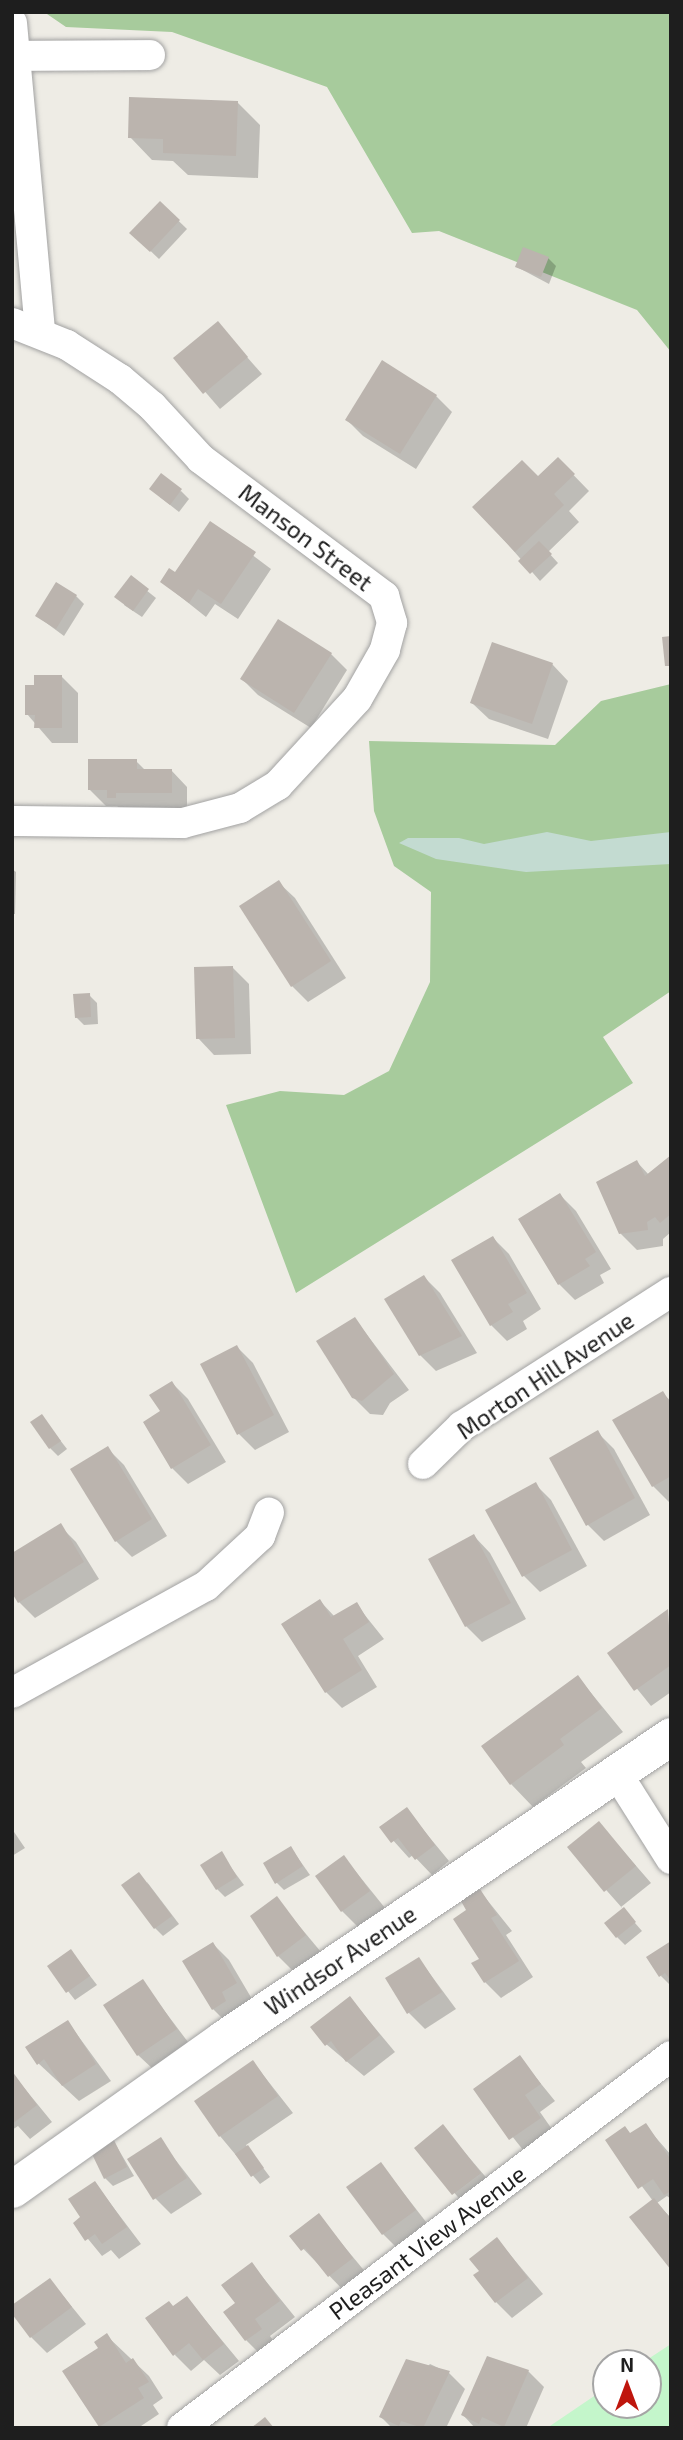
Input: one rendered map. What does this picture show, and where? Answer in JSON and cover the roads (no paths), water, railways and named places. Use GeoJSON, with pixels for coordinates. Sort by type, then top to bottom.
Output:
{"type":"FeatureCollection","features":[{"type":"Feature","properties":{"kind":"street"},"geometry":{"type":"LineString","coordinates":[[12,23],[26,327]]}},
{"type":"Feature","properties":{"kind":"street"},"geometry":{"type":"LineString","coordinates":[[14,56],[150,55]]}},
{"type":"Feature","properties":{"kind":"street","name":"Manson Street"},"geometry":{"type":"LineString","coordinates":[[12,821],[119,824],[209,818],[240,808],[278,785],[357,699],[385,650],[392,623],[384,596],[201,459],[152,406],[120,379],[26,327]]}},
{"type":"Feature","properties":{"kind":"street","name":"Morton Hill Avenue"},"geometry":{"type":"LineString","coordinates":[[423,1464],[462,1426],[671,1292]]}},
{"type":"Feature","properties":{"kind":"street"},"geometry":{"type":"LineString","coordinates":[[12,1693],[206,1586],[260,1536],[269,1513]]}},
{"type":"Feature","properties":{"kind":"street","name":"Windsor Avenue"},"geometry":{"type":"LineString","coordinates":[[12,2189],[190,2062],[671,1736]]}},
{"type":"Feature","properties":{"kind":"street"},"geometry":{"type":"LineString","coordinates":[[616,1772],[671,1859]]}},
{"type":"Feature","properties":{"kind":"street","name":"Pleasant View Avenue"},"geometry":{"type":"LineString","coordinates":[[182,2428],[671,2056]]}}]}
